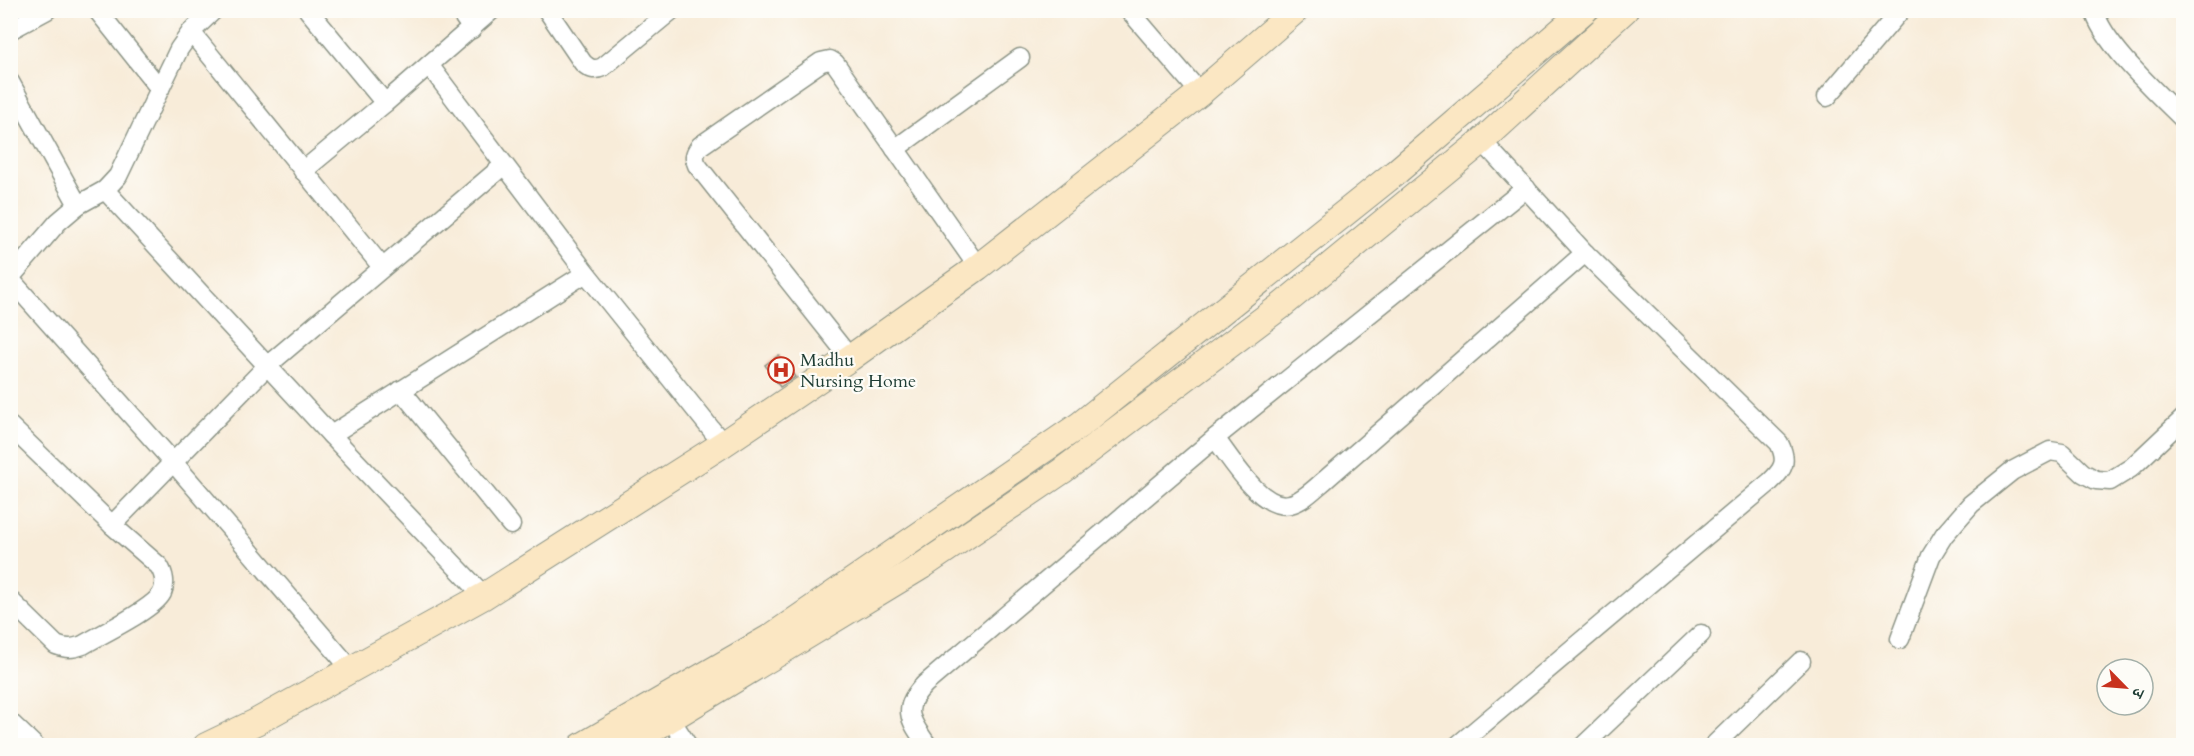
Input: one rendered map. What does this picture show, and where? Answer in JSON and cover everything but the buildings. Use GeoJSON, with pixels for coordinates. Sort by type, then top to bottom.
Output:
{"type":"FeatureCollection","features":[{"type":"Feature","properties":{"kind":"main road"},"geometry":{"type":"LineString","coordinates":[[206,746],[256,722],[484,596],[723,444],[978,267],[1200,93],[1296,10]]}},
{"type":"Feature","properties":{"kind":"main road"},"geometry":{"type":"LineString","coordinates":[[625,746],[665,710],[1081,424],[1395,174],[1585,10]]}},
{"type":"Feature","properties":{"kind":"main road"},"geometry":{"type":"LineString","coordinates":[[582,746],[665,710],[922,566],[1062,471],[1281,306],[1482,141],[1625,10]]}},
{"type":"Feature","properties":{"kind":"street"},"geometry":{"type":"LineString","coordinates":[[97,10],[160,89]]}},
{"type":"Feature","properties":{"kind":"street"},"geometry":{"type":"LineString","coordinates":[[214,10],[179,49],[122,168],[105,190],[78,205],[58,222],[10,278],[173,462],[351,669]]}},
{"type":"Feature","properties":{"kind":"street"},"geometry":{"type":"LineString","coordinates":[[308,10],[385,103]]}},
{"type":"Feature","properties":{"kind":"street"},"geometry":{"type":"LineString","coordinates":[[459,10],[472,28]]}},
{"type":"Feature","properties":{"kind":"street"},"geometry":{"type":"LineString","coordinates":[[303,171],[492,10]]}},
{"type":"Feature","properties":{"kind":"street"},"geometry":{"type":"LineString","coordinates":[[547,10],[583,63],[590,69],[597,70],[672,10]]}},
{"type":"Feature","properties":{"kind":"street"},"geometry":{"type":"LineString","coordinates":[[1129,10],[1200,93]]}},
{"type":"Feature","properties":{"kind":"street"},"geometry":{"type":"LineString","coordinates":[[1827,97],[1901,10]]}},
{"type":"Feature","properties":{"kind":"street"},"geometry":{"type":"LineString","coordinates":[[2094,10],[2101,29],[2149,86],[2179,107]]}},
{"type":"Feature","properties":{"kind":"street"},"geometry":{"type":"LineString","coordinates":[[10,30],[47,11]]}},
{"type":"Feature","properties":{"kind":"street"},"geometry":{"type":"LineString","coordinates":[[191,33],[382,267]]}},
{"type":"Feature","properties":{"kind":"street"},"geometry":{"type":"LineString","coordinates":[[894,149],[1020,58]]}},
{"type":"Feature","properties":{"kind":"street"},"geometry":{"type":"LineString","coordinates":[[850,358],[697,165],[694,159],[700,146],[821,62],[830,60],[835,63],[978,267]]}},
{"type":"Feature","properties":{"kind":"street"},"geometry":{"type":"LineString","coordinates":[[429,65],[586,273],[723,444]]}},
{"type":"Feature","properties":{"kind":"street"},"geometry":{"type":"LineString","coordinates":[[10,82],[78,205]]}},
{"type":"Feature","properties":{"kind":"street"},"geometry":{"type":"LineString","coordinates":[[1457,746],[1770,482],[1783,465],[1784,454],[1779,443],[1585,253],[1482,141]]}},
{"type":"Feature","properties":{"kind":"street"},"geometry":{"type":"LineString","coordinates":[[112,525],[268,365],[504,165]]}},
{"type":"Feature","properties":{"kind":"street"},"geometry":{"type":"LineString","coordinates":[[928,746],[913,724],[908,710],[914,695],[1215,438],[1526,188]]}},
{"type":"Feature","properties":{"kind":"street"},"geometry":{"type":"LineString","coordinates":[[105,190],[331,435],[484,596]]}},
{"type":"Feature","properties":{"kind":"street"},"geometry":{"type":"LineString","coordinates":[[1215,438],[1257,492],[1271,502],[1288,505],[1306,496],[1585,253]]}},
{"type":"Feature","properties":{"kind":"street"},"geometry":{"type":"LineString","coordinates":[[331,435],[586,273]]}},
{"type":"Feature","properties":{"kind":"street"},"geometry":{"type":"LineString","coordinates":[[401,390],[511,525]]}},
{"type":"Feature","properties":{"kind":"street"},"geometry":{"type":"LineString","coordinates":[[1900,639],[1931,556],[1944,535],[1971,504],[2012,471],[2050,451],[2062,453],[2083,473],[2096,480],[2110,481],[2131,468],[2184,418]]}},
{"type":"Feature","properties":{"kind":"street"},"geometry":{"type":"LineString","coordinates":[[10,426],[112,525],[159,566],[164,574],[162,594],[149,607],[83,645],[73,648],[64,649],[56,645],[10,600]]}},
{"type":"Feature","properties":{"kind":"street"},"geometry":{"type":"LineString","coordinates":[[1583,746],[1701,634]]}},
{"type":"Feature","properties":{"kind":"street"},"geometry":{"type":"LineString","coordinates":[[1713,746],[1801,661]]}},
{"type":"Feature","properties":{"kind":"street"},"geometry":{"type":"LineString","coordinates":[[665,710],[687,746]]}},
{"type":"Feature","properties":{"kind":"street"},"geometry":{"type":"LineString","coordinates":[[10,722],[35,746]]}},
{"type":"Feature","properties":{"kind":"place","name":"Madhu Nursing Home"},"geometry":{"type":"Point","coordinates":[781,370]}}]}
